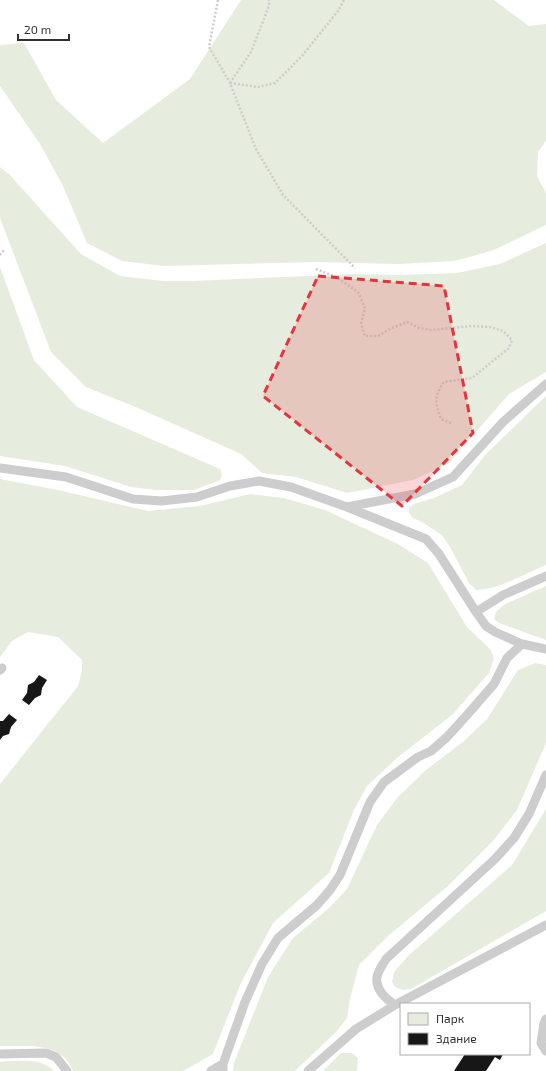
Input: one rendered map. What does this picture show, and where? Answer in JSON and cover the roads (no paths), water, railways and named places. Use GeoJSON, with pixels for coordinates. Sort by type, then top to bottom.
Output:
{"type":"FeatureCollection","features":[{"type":"Feature","properties":{"kind":"lane"},"geometry":{"type":"LineString","coordinates":[[347,507],[415,494],[453,477],[503,422],[546,384]]}},
{"type":"Feature","properties":{"kind":"lane"},"geometry":{"type":"LineString","coordinates":[[0,468],[66,477],[133,499],[162,501],[197,497],[230,486],[259,482],[291,487],[347,507],[426,539],[439,554],[486,626],[495,632],[522,644],[546,649]]}},
{"type":"Feature","properties":{"kind":"lane"},"geometry":{"type":"LineString","coordinates":[[476,612],[503,595],[546,576]]}},
{"type":"Feature","properties":{"kind":"lane"},"geometry":{"type":"LineString","coordinates":[[211,1071],[223,1068],[245,1002],[262,964],[278,938],[317,905],[330,890],[340,875],[370,802],[384,782],[418,757],[430,751],[447,737],[494,684],[507,658],[522,644]]}},
{"type":"Feature","properties":{"kind":"lane"},"geometry":{"type":"LineString","coordinates":[[395,1005],[385,999],[379,989],[377,977],[386,959],[495,859],[514,838],[529,814],[546,775]]}},
{"type":"Feature","properties":{"kind":"lane"},"geometry":{"type":"LineString","coordinates":[[308,1071],[356,1030],[395,1005],[546,925]]}},
{"type":"Feature","properties":{"kind":"lane"},"geometry":{"type":"LineString","coordinates":[[546,1019],[541,1043],[546,1051]]}},
{"type":"Feature","properties":{"kind":"lane"},"geometry":{"type":"LineString","coordinates":[[0,1054],[46,1053],[56,1057],[67,1071]]}}]}
